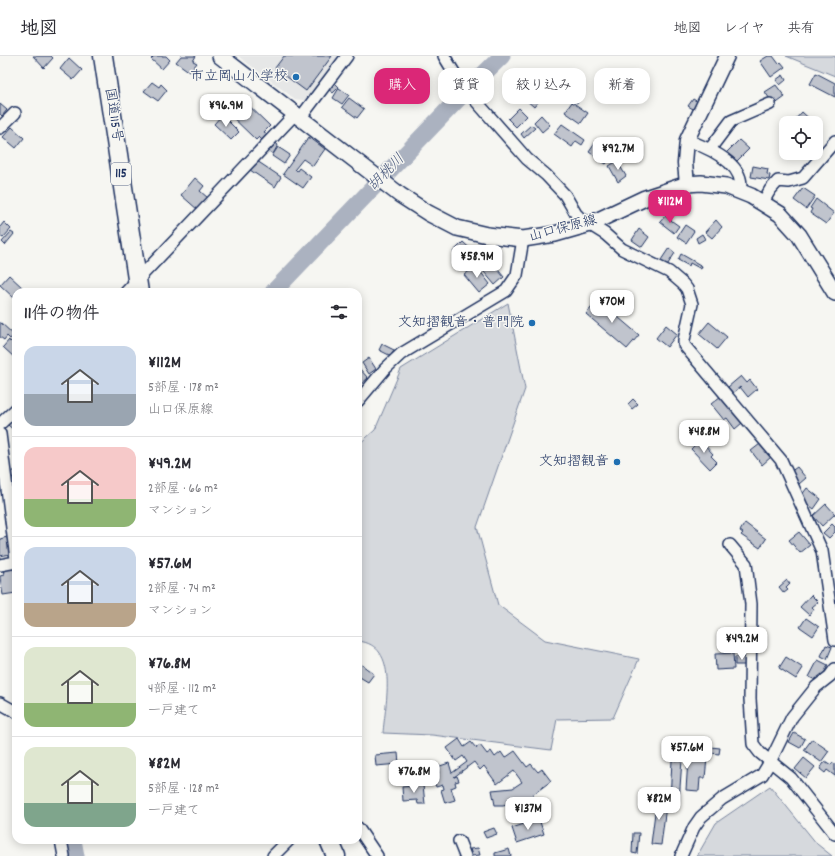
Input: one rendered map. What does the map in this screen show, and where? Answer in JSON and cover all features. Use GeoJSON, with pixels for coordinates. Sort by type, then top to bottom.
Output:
{"type":"FeatureCollection","features":[{"type":"Feature","properties":{"kind":"highway","name":"国道115号"},"geometry":{"type":"LineString","coordinates":[[103,56],[134,288]]}},
{"type":"Feature","properties":{"kind":"highway"},"geometry":{"type":"LineString","coordinates":[[331,844],[336,856]]}},
{"type":"Feature","properties":{"kind":"main road","name":"山口保原線"},"geometry":{"type":"LineString","coordinates":[[220,56],[400,195],[428,213],[457,228],[487,235],[523,239],[555,234],[590,224],[645,198],[687,184],[714,184],[740,191],[763,202],[780,214],[799,235],[835,293]]}},
{"type":"Feature","properties":{"kind":"street"},"geometry":{"type":"LineString","coordinates":[[134,288],[163,254],[298,115],[347,56]]}},
{"type":"Feature","properties":{"kind":"street"},"geometry":{"type":"LineString","coordinates":[[444,56],[458,79],[469,93],[527,159],[546,175],[565,195],[576,214],[605,234],[622,249],[669,272],[687,289],[692,304],[684,345],[781,460],[822,551],[835,640]]}},
{"type":"Feature","properties":{"kind":"street"},"geometry":{"type":"LineString","coordinates":[[687,184],[685,163],[687,140],[727,56]]}},
{"type":"Feature","properties":{"kind":"street"},"geometry":{"type":"LineString","coordinates":[[710,149],[731,121],[770,104]]}},
{"type":"Feature","properties":{"kind":"street"},"geometry":{"type":"LineString","coordinates":[[0,128],[15,113]]}},
{"type":"Feature","properties":{"kind":"street"},"geometry":{"type":"LineString","coordinates":[[687,140],[710,149],[725,160],[736,172],[742,185],[740,191]]}},
{"type":"Feature","properties":{"kind":"street"},"geometry":{"type":"LineString","coordinates":[[763,202],[774,184],[778,181],[789,182],[799,180],[834,145]]}},
{"type":"Feature","properties":{"kind":"street"},"geometry":{"type":"LineString","coordinates":[[362,396],[385,369],[401,354],[506,291],[517,275],[523,239]]}},
{"type":"Feature","properties":{"kind":"street"},"geometry":{"type":"LineString","coordinates":[[0,424],[12,413]]}},
{"type":"Feature","properties":{"kind":"street"},"geometry":{"type":"LineString","coordinates":[[0,434],[12,528]]}},
{"type":"Feature","properties":{"kind":"street"},"geometry":{"type":"LineString","coordinates":[[730,545],[746,564],[750,604],[750,699],[753,744],[770,762],[791,778],[835,834]]}},
{"type":"Feature","properties":{"kind":"street"},"geometry":{"type":"LineString","coordinates":[[0,565],[12,561]]}},
{"type":"Feature","properties":{"kind":"street"},"geometry":{"type":"LineString","coordinates":[[681,856],[694,827],[701,817],[722,799],[762,775],[792,717],[812,692],[830,676],[835,669]]}},
{"type":"Feature","properties":{"kind":"street"},"geometry":{"type":"LineString","coordinates":[[0,703],[12,710]]}},
{"type":"Feature","properties":{"kind":"street"},"geometry":{"type":"LineString","coordinates":[[362,834],[377,856]]}},
{"type":"Feature","properties":{"kind":"street"},"geometry":{"type":"LineString","coordinates":[[459,841],[465,856]]}},
{"type":"Feature","properties":{"kind":"street"},"geometry":{"type":"LineString","coordinates":[[62,844],[64,856]]}},
{"type":"Feature","properties":{"kind":"street"},"geometry":{"type":"LineString","coordinates":[[273,856],[285,844]]}},
{"type":"Feature","properties":{"kind":"shaded area","name":"市立岡山小学校"},"geometry":{"type":"Polygon","coordinates":[[[238,56],[342,56],[308,98],[304,100],[295,99],[238,56]]]}},
{"type":"Feature","properties":{"kind":"shaded area"},"geometry":{"type":"Polygon","coordinates":[[[786,56],[835,56],[835,76],[786,56]]]}},
{"type":"Feature","properties":{"kind":"shaded area"},"geometry":{"type":"Polygon","coordinates":[[[508,303],[525,389],[477,527],[498,605],[545,640],[639,659],[613,718],[557,719],[551,750],[432,735],[383,733],[387,692],[385,664],[380,653],[371,645],[362,642],[362,441],[375,430],[401,369],[508,303]]]}},
{"type":"Feature","properties":{"kind":"shaded area"},"geometry":{"type":"Polygon","coordinates":[[[770,786],[817,844],[832,856],[697,856],[716,823],[770,786]]]}},
{"type":"Feature","properties":{"kind":"building"},"geometry":{"type":"Polygon","coordinates":[[[33,56],[51,56],[53,58],[44,68],[33,56]]]}},
{"type":"Feature","properties":{"kind":"building"},"geometry":{"type":"Polygon","coordinates":[[[154,56],[166,56],[170,60],[162,69],[151,59],[154,56]]]}},
{"type":"Feature","properties":{"kind":"building"},"geometry":{"type":"Polygon","coordinates":[[[181,56],[196,56],[193,61],[197,63],[190,72],[176,62],[181,56]]]}},
{"type":"Feature","properties":{"kind":"building"},"geometry":{"type":"Polygon","coordinates":[[[284,56],[332,56],[306,91],[275,68],[284,56]]]}},
{"type":"Feature","properties":{"kind":"building"},"geometry":{"type":"Polygon","coordinates":[[[768,56],[773,56],[779,64],[781,62],[785,67],[771,77],[760,61],[768,56]]]}},
{"type":"Feature","properties":{"kind":"building"},"geometry":{"type":"Polygon","coordinates":[[[69,58],[82,70],[73,80],[60,69],[69,58]]]}},
{"type":"Feature","properties":{"kind":"building"},"geometry":{"type":"Polygon","coordinates":[[[816,73],[835,83],[835,97],[810,84],[816,73]]]}},
{"type":"Feature","properties":{"kind":"building"},"geometry":{"type":"Polygon","coordinates":[[[783,75],[786,80],[780,85],[776,80],[783,75]]]}},
{"type":"Feature","properties":{"kind":"building"},"geometry":{"type":"Polygon","coordinates":[[[152,82],[159,87],[161,84],[167,90],[158,101],[144,91],[152,82]]]}},
{"type":"Feature","properties":{"kind":"building"},"geometry":{"type":"Polygon","coordinates":[[[334,82],[339,87],[333,93],[328,89],[334,82]]]}},
{"type":"Feature","properties":{"kind":"building"},"geometry":{"type":"Polygon","coordinates":[[[776,85],[785,97],[774,105],[765,92],[776,85]]]}},
{"type":"Feature","properties":{"kind":"building"},"geometry":{"type":"Polygon","coordinates":[[[339,88],[349,95],[342,104],[333,98],[339,88]]]}},
{"type":"Feature","properties":{"kind":"building"},"geometry":{"type":"Polygon","coordinates":[[[239,96],[270,126],[264,132],[267,134],[262,140],[259,137],[256,140],[225,110],[239,96]]]}},
{"type":"Feature","properties":{"kind":"building"},"geometry":{"type":"Polygon","coordinates":[[[349,98],[364,109],[357,118],[342,107],[349,98]]]}},
{"type":"Feature","properties":{"kind":"building"},"geometry":{"type":"Polygon","coordinates":[[[693,99],[698,102],[693,109],[688,106],[693,99]]]}},
{"type":"Feature","properties":{"kind":"building"},"geometry":{"type":"Polygon","coordinates":[[[0,104],[7,110],[2,116],[0,114],[0,104]]]}},
{"type":"Feature","properties":{"kind":"building"},"geometry":{"type":"Polygon","coordinates":[[[571,104],[575,104],[588,113],[581,123],[565,112],[571,104]]]}},
{"type":"Feature","properties":{"kind":"building"},"geometry":{"type":"Polygon","coordinates":[[[519,108],[527,116],[516,127],[508,119],[519,108]]]}},
{"type":"Feature","properties":{"kind":"building"},"geometry":{"type":"Polygon","coordinates":[[[802,112],[806,116],[798,116],[802,112]]]}},
{"type":"Feature","properties":{"kind":"building"},"geometry":{"type":"Polygon","coordinates":[[[222,115],[239,132],[231,140],[214,124],[222,115]]]}},
{"type":"Feature","properties":{"kind":"building"},"geometry":{"type":"Polygon","coordinates":[[[541,115],[550,125],[542,132],[534,122],[541,115]]]}},
{"type":"Feature","properties":{"kind":"building"},"geometry":{"type":"Polygon","coordinates":[[[562,124],[585,140],[582,145],[576,141],[572,147],[554,134],[562,124]]]}},
{"type":"Feature","properties":{"kind":"building"},"geometry":{"type":"Polygon","coordinates":[[[531,125],[535,128],[524,138],[521,134],[531,125]]]}},
{"type":"Feature","properties":{"kind":"building"},"geometry":{"type":"Polygon","coordinates":[[[12,127],[24,138],[16,148],[3,137],[12,127]]]}},
{"type":"Feature","properties":{"kind":"building"},"geometry":{"type":"Polygon","coordinates":[[[309,137],[325,149],[313,166],[303,159],[295,169],[297,171],[299,168],[311,177],[303,188],[283,174],[309,137]]]}},
{"type":"Feature","properties":{"kind":"building"},"geometry":{"type":"Polygon","coordinates":[[[598,139],[615,151],[606,164],[589,152],[598,139]]]}},
{"type":"Feature","properties":{"kind":"building"},"geometry":{"type":"Polygon","coordinates":[[[739,140],[749,149],[737,161],[732,157],[730,159],[725,154],[739,140]]]}},
{"type":"Feature","properties":{"kind":"building"},"geometry":{"type":"Polygon","coordinates":[[[273,141],[278,145],[273,154],[267,150],[273,141]]]}},
{"type":"Feature","properties":{"kind":"building"},"geometry":{"type":"Polygon","coordinates":[[[278,147],[290,155],[284,164],[272,156],[278,147]]]}},
{"type":"Feature","properties":{"kind":"building"},"geometry":{"type":"Polygon","coordinates":[[[257,161],[281,177],[275,187],[250,170],[257,161]]]}},
{"type":"Feature","properties":{"kind":"building"},"geometry":{"type":"Polygon","coordinates":[[[617,161],[626,176],[618,182],[609,166],[617,161]]]}},
{"type":"Feature","properties":{"kind":"building"},"geometry":{"type":"Polygon","coordinates":[[[753,166],[768,169],[767,174],[770,175],[769,180],[751,177],[753,166]]]}},
{"type":"Feature","properties":{"kind":"building"},"geometry":{"type":"Polygon","coordinates":[[[195,178],[204,186],[200,191],[208,198],[198,210],[181,195],[195,178]]]}},
{"type":"Feature","properties":{"kind":"building"},"geometry":{"type":"Polygon","coordinates":[[[803,188],[815,196],[806,209],[794,200],[803,188]]]}},
{"type":"Feature","properties":{"kind":"building"},"geometry":{"type":"Polygon","coordinates":[[[816,199],[834,213],[826,224],[810,213],[812,209],[810,208],[816,199]]]}},
{"type":"Feature","properties":{"kind":"building"},"geometry":{"type":"Polygon","coordinates":[[[665,216],[679,226],[674,233],[660,222],[665,216]]]}},
{"type":"Feature","properties":{"kind":"building"},"geometry":{"type":"Polygon","coordinates":[[[716,220],[722,227],[712,238],[705,232],[716,220]]]}},
{"type":"Feature","properties":{"kind":"building"},"geometry":{"type":"Polygon","coordinates":[[[4,222],[11,229],[3,238],[0,236],[0,227],[4,222]]]}},
{"type":"Feature","properties":{"kind":"building"},"geometry":{"type":"Polygon","coordinates":[[[685,225],[694,231],[686,243],[677,237],[685,225]]]}},
{"type":"Feature","properties":{"kind":"building"},"geometry":{"type":"Polygon","coordinates":[[[639,229],[649,237],[642,247],[632,240],[639,229]]]}},
{"type":"Feature","properties":{"kind":"building"},"geometry":{"type":"Polygon","coordinates":[[[11,232],[14,234],[5,245],[2,242],[11,232]]]}},
{"type":"Feature","properties":{"kind":"building"},"geometry":{"type":"Polygon","coordinates":[[[702,234],[705,239],[698,243],[696,238],[702,234]]]}},
{"type":"Feature","properties":{"kind":"building"},"geometry":{"type":"Polygon","coordinates":[[[463,242],[477,255],[468,265],[453,252],[463,242]]]}},
{"type":"Feature","properties":{"kind":"building"},"geometry":{"type":"Polygon","coordinates":[[[669,248],[675,253],[666,267],[659,263],[669,248]]]}},
{"type":"Feature","properties":{"kind":"building"},"geometry":{"type":"Polygon","coordinates":[[[681,254],[702,266],[701,269],[690,263],[689,266],[678,260],[681,254]]]}},
{"type":"Feature","properties":{"kind":"building"},"geometry":{"type":"Polygon","coordinates":[[[488,258],[504,277],[495,285],[479,266],[488,258]]]}},
{"type":"Feature","properties":{"kind":"building"},"geometry":{"type":"Polygon","coordinates":[[[476,266],[490,284],[479,293],[464,275],[476,266]]]}},
{"type":"Feature","properties":{"kind":"building"},"geometry":{"type":"Polygon","coordinates":[[[9,275],[23,288],[12,288],[12,296],[0,285],[9,275]]]}},
{"type":"Feature","properties":{"kind":"building"},"geometry":{"type":"Polygon","coordinates":[[[598,300],[639,335],[627,349],[586,314],[598,300]]]}},
{"type":"Feature","properties":{"kind":"building"},"geometry":{"type":"Polygon","coordinates":[[[0,322],[12,333],[12,337],[10,339],[7,336],[4,340],[0,337],[0,322]]]}},
{"type":"Feature","properties":{"kind":"building"},"geometry":{"type":"Polygon","coordinates":[[[709,322],[727,337],[717,349],[699,334],[709,322]]]}},
{"type":"Feature","properties":{"kind":"building"},"geometry":{"type":"Polygon","coordinates":[[[666,325],[677,334],[667,347],[656,338],[666,325]]]}},
{"type":"Feature","properties":{"kind":"building"},"geometry":{"type":"Polygon","coordinates":[[[9,340],[10,342],[12,340],[12,355],[3,347],[9,340]]]}},
{"type":"Feature","properties":{"kind":"building"},"geometry":{"type":"Polygon","coordinates":[[[382,344],[394,350],[391,356],[379,350],[382,344]]]}},
{"type":"Feature","properties":{"kind":"building"},"geometry":{"type":"Polygon","coordinates":[[[369,358],[376,369],[369,374],[362,363],[369,358]]]}},
{"type":"Feature","properties":{"kind":"building"},"geometry":{"type":"Polygon","coordinates":[[[362,371],[368,378],[362,383],[362,371]]]}},
{"type":"Feature","properties":{"kind":"building"},"geometry":{"type":"Polygon","coordinates":[[[741,376],[747,383],[750,380],[757,389],[748,397],[740,387],[733,393],[728,387],[741,376]]]}},
{"type":"Feature","properties":{"kind":"building"},"geometry":{"type":"Polygon","coordinates":[[[721,396],[742,423],[735,429],[727,418],[724,420],[711,404],[721,396]]]}},
{"type":"Feature","properties":{"kind":"building"},"geometry":{"type":"Polygon","coordinates":[[[633,399],[638,404],[632,409],[628,404],[633,399]]]}},
{"type":"Feature","properties":{"kind":"building"},"geometry":{"type":"Polygon","coordinates":[[[12,420],[12,428],[8,425],[12,420]]]}},
{"type":"Feature","properties":{"kind":"building"},"geometry":{"type":"Polygon","coordinates":[[[700,440],[713,454],[711,456],[717,462],[710,469],[691,449],[700,440]]]}},
{"type":"Feature","properties":{"kind":"building"},"geometry":{"type":"Polygon","coordinates":[[[760,444],[771,457],[762,465],[751,451],[760,444]]]}},
{"type":"Feature","properties":{"kind":"building"},"geometry":{"type":"Polygon","coordinates":[[[797,467],[806,478],[799,484],[790,472],[797,467]]]}},
{"type":"Feature","properties":{"kind":"building"},"geometry":{"type":"Polygon","coordinates":[[[807,488],[821,499],[814,509],[805,502],[806,500],[801,496],[807,488]]]}},
{"type":"Feature","properties":{"kind":"building"},"geometry":{"type":"Polygon","coordinates":[[[826,504],[835,514],[822,526],[813,516],[826,504]]]}},
{"type":"Feature","properties":{"kind":"building"},"geometry":{"type":"Polygon","coordinates":[[[745,523],[766,539],[760,548],[741,535],[743,533],[740,531],[745,523]]]}},
{"type":"Feature","properties":{"kind":"building"},"geometry":{"type":"Polygon","coordinates":[[[832,524],[835,527],[835,532],[829,538],[823,533],[832,524]]]}},
{"type":"Feature","properties":{"kind":"building"},"geometry":{"type":"Polygon","coordinates":[[[799,532],[810,545],[800,553],[789,540],[799,532]]]}},
{"type":"Feature","properties":{"kind":"building"},"geometry":{"type":"Polygon","coordinates":[[[7,537],[10,554],[0,556],[0,539],[7,537]]]}},
{"type":"Feature","properties":{"kind":"building"},"geometry":{"type":"Polygon","coordinates":[[[12,567],[12,594],[3,595],[0,576],[4,575],[3,568],[12,567]]]}},
{"type":"Feature","properties":{"kind":"building"},"geometry":{"type":"Polygon","coordinates":[[[787,580],[790,584],[786,588],[788,590],[784,593],[779,587],[787,580]]]}},
{"type":"Feature","properties":{"kind":"building"},"geometry":{"type":"Polygon","coordinates":[[[811,595],[818,602],[812,607],[814,609],[809,615],[800,607],[811,595]]]}},
{"type":"Feature","properties":{"kind":"building"},"geometry":{"type":"Polygon","coordinates":[[[806,618],[819,627],[813,636],[800,627],[806,618]]]}},
{"type":"Feature","properties":{"kind":"building"},"geometry":{"type":"Polygon","coordinates":[[[826,645],[832,647],[827,659],[821,656],[826,645]]]}},
{"type":"Feature","properties":{"kind":"building"},"geometry":{"type":"Polygon","coordinates":[[[733,653],[734,669],[716,670],[715,654],[733,653]]]}},
{"type":"Feature","properties":{"kind":"building"},"geometry":{"type":"Polygon","coordinates":[[[748,656],[748,665],[735,665],[735,657],[748,656]]]}},
{"type":"Feature","properties":{"kind":"building"},"geometry":{"type":"Polygon","coordinates":[[[786,657],[803,668],[796,679],[779,668],[786,657]]]}},
{"type":"Feature","properties":{"kind":"building"},"geometry":{"type":"Polygon","coordinates":[[[818,660],[828,665],[820,682],[809,677],[818,660]]]}},
{"type":"Feature","properties":{"kind":"building"},"geometry":{"type":"Polygon","coordinates":[[[362,665],[374,674],[368,682],[362,678],[362,665]]]}},
{"type":"Feature","properties":{"kind":"building"},"geometry":{"type":"Polygon","coordinates":[[[794,733],[805,739],[800,748],[789,742],[794,733]]]}},
{"type":"Feature","properties":{"kind":"building"},"geometry":{"type":"Polygon","coordinates":[[[459,739],[464,747],[471,742],[476,748],[480,745],[487,754],[491,751],[495,757],[501,752],[505,758],[515,751],[527,767],[531,764],[538,772],[542,769],[551,781],[527,799],[503,805],[495,805],[492,790],[513,788],[522,782],[514,771],[497,784],[484,766],[480,770],[474,762],[454,777],[457,776],[459,781],[455,782],[456,786],[451,788],[455,800],[445,803],[441,790],[444,789],[443,785],[436,787],[432,775],[439,773],[437,767],[449,763],[452,773],[467,762],[463,756],[456,761],[447,748],[459,739]]]}},
{"type":"Feature","properties":{"kind":"building"},"geometry":{"type":"Polygon","coordinates":[[[812,739],[829,751],[821,762],[804,750],[812,739]]]}},
{"type":"Feature","properties":{"kind":"building"},"geometry":{"type":"Polygon","coordinates":[[[678,742],[692,743],[692,748],[701,749],[701,757],[707,758],[705,778],[700,778],[699,791],[686,790],[688,760],[682,760],[679,801],[670,801],[672,760],[678,761],[678,742]]]}},
{"type":"Feature","properties":{"kind":"building"},"geometry":{"type":"Polygon","coordinates":[[[711,747],[720,748],[719,754],[710,753],[711,747]]]}},
{"type":"Feature","properties":{"kind":"building"},"geometry":{"type":"Polygon","coordinates":[[[398,753],[399,764],[376,766],[375,755],[398,753]]]}},
{"type":"Feature","properties":{"kind":"building"},"geometry":{"type":"Polygon","coordinates":[[[804,758],[815,767],[806,778],[795,769],[804,758]]]}},
{"type":"Feature","properties":{"kind":"building"},"geometry":{"type":"Polygon","coordinates":[[[825,761],[831,765],[833,762],[835,764],[835,776],[827,770],[825,773],[820,769],[825,761]]]}},
{"type":"Feature","properties":{"kind":"building"},"geometry":{"type":"Polygon","coordinates":[[[423,785],[425,804],[418,804],[417,800],[403,801],[402,787],[423,785]]]}},
{"type":"Feature","properties":{"kind":"building"},"geometry":{"type":"Polygon","coordinates":[[[657,797],[667,798],[661,845],[651,844],[657,797]]]}},
{"type":"Feature","properties":{"kind":"building"},"geometry":{"type":"Polygon","coordinates":[[[520,808],[523,816],[511,820],[508,812],[520,808]]]}},
{"type":"Feature","properties":{"kind":"building"},"geometry":{"type":"Polygon","coordinates":[[[539,819],[544,834],[517,843],[512,828],[539,819]]]}},
{"type":"Feature","properties":{"kind":"building"},"geometry":{"type":"Polygon","coordinates":[[[494,828],[497,834],[486,838],[483,832],[494,828]]]}},
{"type":"Feature","properties":{"kind":"building"},"geometry":{"type":"Polygon","coordinates":[[[633,833],[639,833],[637,854],[632,853],[633,833]]]}},
{"type":"Feature","properties":{"kind":"building"},"geometry":{"type":"Polygon","coordinates":[[[478,848],[480,855],[472,856],[470,849],[478,848]]]}},
{"type":"Feature","properties":{"kind":"building"},"geometry":{"type":"Polygon","coordinates":[[[509,849],[511,856],[495,856],[495,853],[509,849]]]}},
{"type":"Feature","properties":{"kind":"waterway","name":"胡桃川"},"geometry":{"type":"LineString","coordinates":[[277,288],[461,96],[502,56]]}},
{"type":"Feature","properties":{"kind":"waterway","name":"胡桃川"},"geometry":{"type":"LineString","coordinates":[[74,844],[76,856]]}},
{"type":"Feature","properties":{"kind":"place","name":"市立岡山小学校"},"geometry":{"type":"Point","coordinates":[296,77]}},
{"type":"Feature","properties":{"kind":"place","name":"文知摺観音・普門院"},"geometry":{"type":"Point","coordinates":[532,323]}},
{"type":"Feature","properties":{"kind":"place","name":"文知摺観音"},"geometry":{"type":"Point","coordinates":[617,462]}}]}
